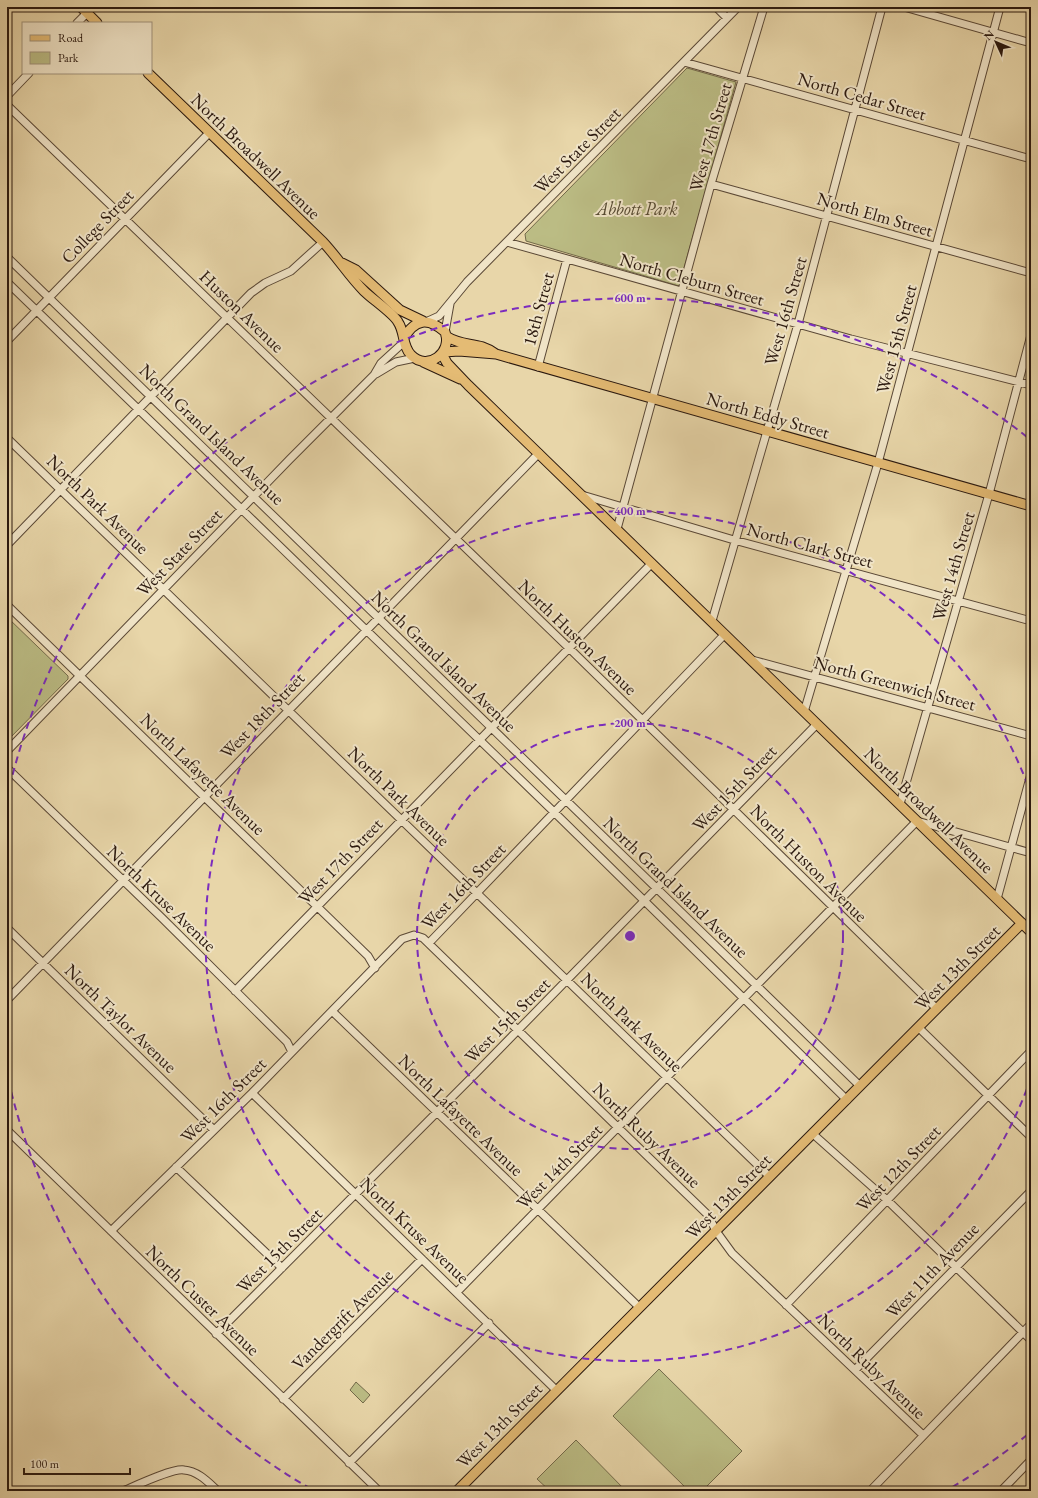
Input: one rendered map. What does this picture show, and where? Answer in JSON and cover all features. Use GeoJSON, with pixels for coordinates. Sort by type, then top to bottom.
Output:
{"type":"FeatureCollection","features":[{"type":"Feature","properties":{"kind":"main road"},"geometry":{"type":"LineString","coordinates":[[84,10],[96,22]]}},
{"type":"Feature","properties":{"kind":"main road","name":"North Broadwell Avenue"},"geometry":{"type":"LineString","coordinates":[[149,74],[323,242],[341,262],[355,282],[381,307],[398,320],[404,340]]}},
{"type":"Feature","properties":{"kind":"main road","name":"North Broadwell Avenue"},"geometry":{"type":"LineString","coordinates":[[341,262],[356,270],[400,310],[426,321]]}},
{"type":"Feature","properties":{"kind":"main road"},"geometry":{"type":"LineString","coordinates":[[426,321],[446,334],[443,353],[433,360],[419,360],[406,349],[404,340],[412,328],[426,321]]}},
{"type":"Feature","properties":{"kind":"main road","name":"North Eddy Street"},"geometry":{"type":"LineString","coordinates":[[446,334],[458,342],[487,347],[496,354]]}},
{"type":"Feature","properties":{"kind":"main road","name":"North Eddy Street"},"geometry":{"type":"LineString","coordinates":[[443,353],[473,351],[496,354],[1031,506]]}},
{"type":"Feature","properties":{"kind":"main road","name":"North Broadwell Avenue"},"geometry":{"type":"LineString","coordinates":[[443,353],[447,363],[468,385],[652,562],[1031,932]]}},
{"type":"Feature","properties":{"kind":"main road","name":"North Broadwell Avenue"},"geometry":{"type":"LineString","coordinates":[[419,360],[459,379],[468,385]]}},
{"type":"Feature","properties":{"kind":"main road","name":"West 13th Street"},"geometry":{"type":"LineString","coordinates":[[457,1491],[1022,923]]}},
{"type":"Feature","properties":{"kind":"street"},"geometry":{"type":"LineString","coordinates":[[716,7],[727,18]]}},
{"type":"Feature","properties":{"kind":"street","name":"West State Street"},"geometry":{"type":"LineString","coordinates":[[426,321],[439,316],[459,291],[738,7]]}},
{"type":"Feature","properties":{"kind":"street","name":"West 17th Street"},"geometry":{"type":"LineString","coordinates":[[623,507],[683,292],[711,184],[764,7]]}},
{"type":"Feature","properties":{"kind":"street","name":"West 16th Street"},"geometry":{"type":"LineString","coordinates":[[712,621],[734,540],[798,324],[882,7]]}},
{"type":"Feature","properties":{"kind":"street"},"geometry":{"type":"LineString","coordinates":[[904,7],[1031,43]]}},
{"type":"Feature","properties":{"kind":"street","name":"West 15th Street"},"geometry":{"type":"LineString","coordinates":[[814,677],[878,463],[992,32],[1000,7]]}},
{"type":"Feature","properties":{"kind":"street"},"geometry":{"type":"LineString","coordinates":[[78,22],[84,10]]}},
{"type":"Feature","properties":{"kind":"street","name":"North Cedar Street"},"geometry":{"type":"LineString","coordinates":[[684,62],[1031,159]]}},
{"type":"Feature","properties":{"kind":"street"},"geometry":{"type":"LineString","coordinates":[[7,96],[28,74]]}},
{"type":"Feature","properties":{"kind":"street","name":"Huston Avenue"},"geometry":{"type":"LineString","coordinates":[[7,106],[455,538]]}},
{"type":"Feature","properties":{"kind":"street","name":"College Street"},"geometry":{"type":"LineString","coordinates":[[7,341],[209,133]]}},
{"type":"Feature","properties":{"kind":"street","name":"North Elm Street"},"geometry":{"type":"LineString","coordinates":[[711,184],[1031,273]]}},
{"type":"Feature","properties":{"kind":"street"},"geometry":{"type":"LineString","coordinates":[[7,545],[138,409],[258,288],[291,271],[323,242]]}},
{"type":"Feature","properties":{"kind":"street","name":"North Cleburn Street"},"geometry":{"type":"LineString","coordinates":[[507,242],[907,354],[1031,386]]}},
{"type":"Feature","properties":{"kind":"street","name":"North Grand Island Avenue"},"geometry":{"type":"LineString","coordinates":[[7,257],[152,396],[860,1086]]}},
{"type":"Feature","properties":{"kind":"street","name":"18th Street"},"geometry":{"type":"LineString","coordinates":[[538,367],[567,259]]}},
{"type":"Feature","properties":{"kind":"street","name":"North Grand Island Avenue"},"geometry":{"type":"LineString","coordinates":[[7,282],[555,813],[847,1100]]}},
{"type":"Feature","properties":{"kind":"street","name":"West State Street"},"geometry":{"type":"LineString","coordinates":[[446,334],[450,304]]}},
{"type":"Feature","properties":{"kind":"street","name":"West 14th Street"},"geometry":{"type":"LineString","coordinates":[[900,804],[989,494],[1031,335]]}},
{"type":"Feature","properties":{"kind":"street","name":"West State Street"},"geometry":{"type":"LineString","coordinates":[[374,375],[381,363],[404,340]]}},
{"type":"Feature","properties":{"kind":"street","name":"West State Street"},"geometry":{"type":"LineString","coordinates":[[7,751],[241,509],[374,375],[396,362],[419,360]]}},
{"type":"Feature","properties":{"kind":"street","name":"North Park Avenue"},"geometry":{"type":"LineString","coordinates":[[7,438],[164,588],[770,1177]]}},
{"type":"Feature","properties":{"kind":"street","name":"West 18th Street"},"geometry":{"type":"LineString","coordinates":[[7,1000],[288,709],[539,453]]}},
{"type":"Feature","properties":{"kind":"street","name":"North Clark Street"},"geometry":{"type":"LineString","coordinates":[[582,495],[734,540],[1031,621]]}},
{"type":"Feature","properties":{"kind":"street"},"geometry":{"type":"LineString","coordinates":[[617,529],[623,507]]}},
{"type":"Feature","properties":{"kind":"street","name":"North Huston Avenue"},"geometry":{"type":"LineString","coordinates":[[455,538],[937,1009]]}},
{"type":"Feature","properties":{"kind":"street","name":"West 17th Street"},"geometry":{"type":"LineString","coordinates":[[235,991],[652,562]]}},
{"type":"Feature","properties":{"kind":"street","name":"North Lafayette Avenue"},"geometry":{"type":"LineString","coordinates":[[7,605],[368,956],[375,968]]}},
{"type":"Feature","properties":{"kind":"street","name":"West 16th Street"},"geometry":{"type":"LineString","coordinates":[[111,1231],[252,1093],[402,940],[414,935],[423,938],[429,944],[725,634]]}},
{"type":"Feature","properties":{"kind":"street","name":"North Greenwich Street"},"geometry":{"type":"LineString","coordinates":[[752,660],[1031,736]]}},
{"type":"Feature","properties":{"kind":"street"},"geometry":{"type":"LineString","coordinates":[[804,712],[814,677]]}},
{"type":"Feature","properties":{"kind":"street","name":"West 15th Street"},"geometry":{"type":"LineString","coordinates":[[216,1334],[518,1030],[817,724]]}},
{"type":"Feature","properties":{"kind":"street","name":"North Kruse Avenue"},"geometry":{"type":"LineString","coordinates":[[7,768],[287,1042],[292,1052]]}},
{"type":"Feature","properties":{"kind":"street","name":"West 13th Street"},"geometry":{"type":"LineString","coordinates":[[997,899],[1031,774]]}},
{"type":"Feature","properties":{"kind":"street"},"geometry":{"type":"LineString","coordinates":[[917,821],[1031,852]]}},
{"type":"Feature","properties":{"kind":"street","name":"West 14th Street"},"geometry":{"type":"LineString","coordinates":[[457,1292],[917,821]]}},
{"type":"Feature","properties":{"kind":"street","name":"North Taylor Avenue"},"geometry":{"type":"LineString","coordinates":[[7,928],[214,1130]]}},
{"type":"Feature","properties":{"kind":"street","name":"North Ruby Avenue"},"geometry":{"type":"LineString","coordinates":[[429,944],[708,1215],[716,1231],[732,1253],[923,1435]]}},
{"type":"Feature","properties":{"kind":"street","name":"North Lafayette Avenue"},"geometry":{"type":"LineString","coordinates":[[332,1011],[640,1307]]}},
{"type":"Feature","properties":{"kind":"street"},"geometry":{"type":"LineString","coordinates":[[919,1028],[1031,1137]]}},
{"type":"Feature","properties":{"kind":"street","name":"West 12th Street"},"geometry":{"type":"LineString","coordinates":[[786,1305],[1031,1051]]}},
{"type":"Feature","properties":{"kind":"street","name":"North Kruse Avenue"},"geometry":{"type":"LineString","coordinates":[[252,1093],[556,1390]]}},
{"type":"Feature","properties":{"kind":"street","name":"North Custer Avenue"},"geometry":{"type":"LineString","coordinates":[[7,1130],[379,1491]]}},
{"type":"Feature","properties":{"kind":"street"},"geometry":{"type":"LineString","coordinates":[[813,1134],[887,1200],[1031,1340]]}},
{"type":"Feature","properties":{"kind":"street"},"geometry":{"type":"LineString","coordinates":[[176,1167],[282,1268]]}},
{"type":"Feature","properties":{"kind":"street","name":"West 11th Avenue"},"geometry":{"type":"LineString","coordinates":[[855,1370],[1031,1190]]}},
{"type":"Feature","properties":{"kind":"street","name":"Vandergrift Avenue"},"geometry":{"type":"LineString","coordinates":[[283,1399],[422,1259]]}},
{"type":"Feature","properties":{"kind":"street"},"geometry":{"type":"LineString","coordinates":[[349,1463],[489,1323]]}},
{"type":"Feature","properties":{"kind":"street"},"geometry":{"type":"LineString","coordinates":[[870,1491],[1031,1324]]}},
{"type":"Feature","properties":{"kind":"street"},"geometry":{"type":"LineString","coordinates":[[1001,1491],[1031,1460]]}},
{"type":"Feature","properties":{"kind":"street"},"geometry":{"type":"LineString","coordinates":[[123,1491],[173,1472],[184,1470],[199,1475],[218,1491]]}},
{"type":"Feature","properties":{"kind":"green space","name":"Abbott Park"},"geometry":{"type":"Polygon","coordinates":[[[687,68],[736,82],[679,286],[526,241],[525,234],[687,68]]]}},
{"type":"Feature","properties":{"kind":"green space"},"geometry":{"type":"Polygon","coordinates":[[[7,617],[68,676],[68,679],[7,741],[7,617]]]}},
{"type":"Feature","properties":{"kind":"green space"},"geometry":{"type":"Polygon","coordinates":[[[659,1369],[742,1451],[702,1491],[689,1491],[613,1416],[659,1369]]]}},
{"type":"Feature","properties":{"kind":"green space"},"geometry":{"type":"Polygon","coordinates":[[[356,1382],[370,1395],[363,1403],[350,1390],[356,1382]]]}},
{"type":"Feature","properties":{"kind":"green space"},"geometry":{"type":"Polygon","coordinates":[[[576,1440],[626,1491],[550,1491],[537,1479],[576,1440]]]}}]}
